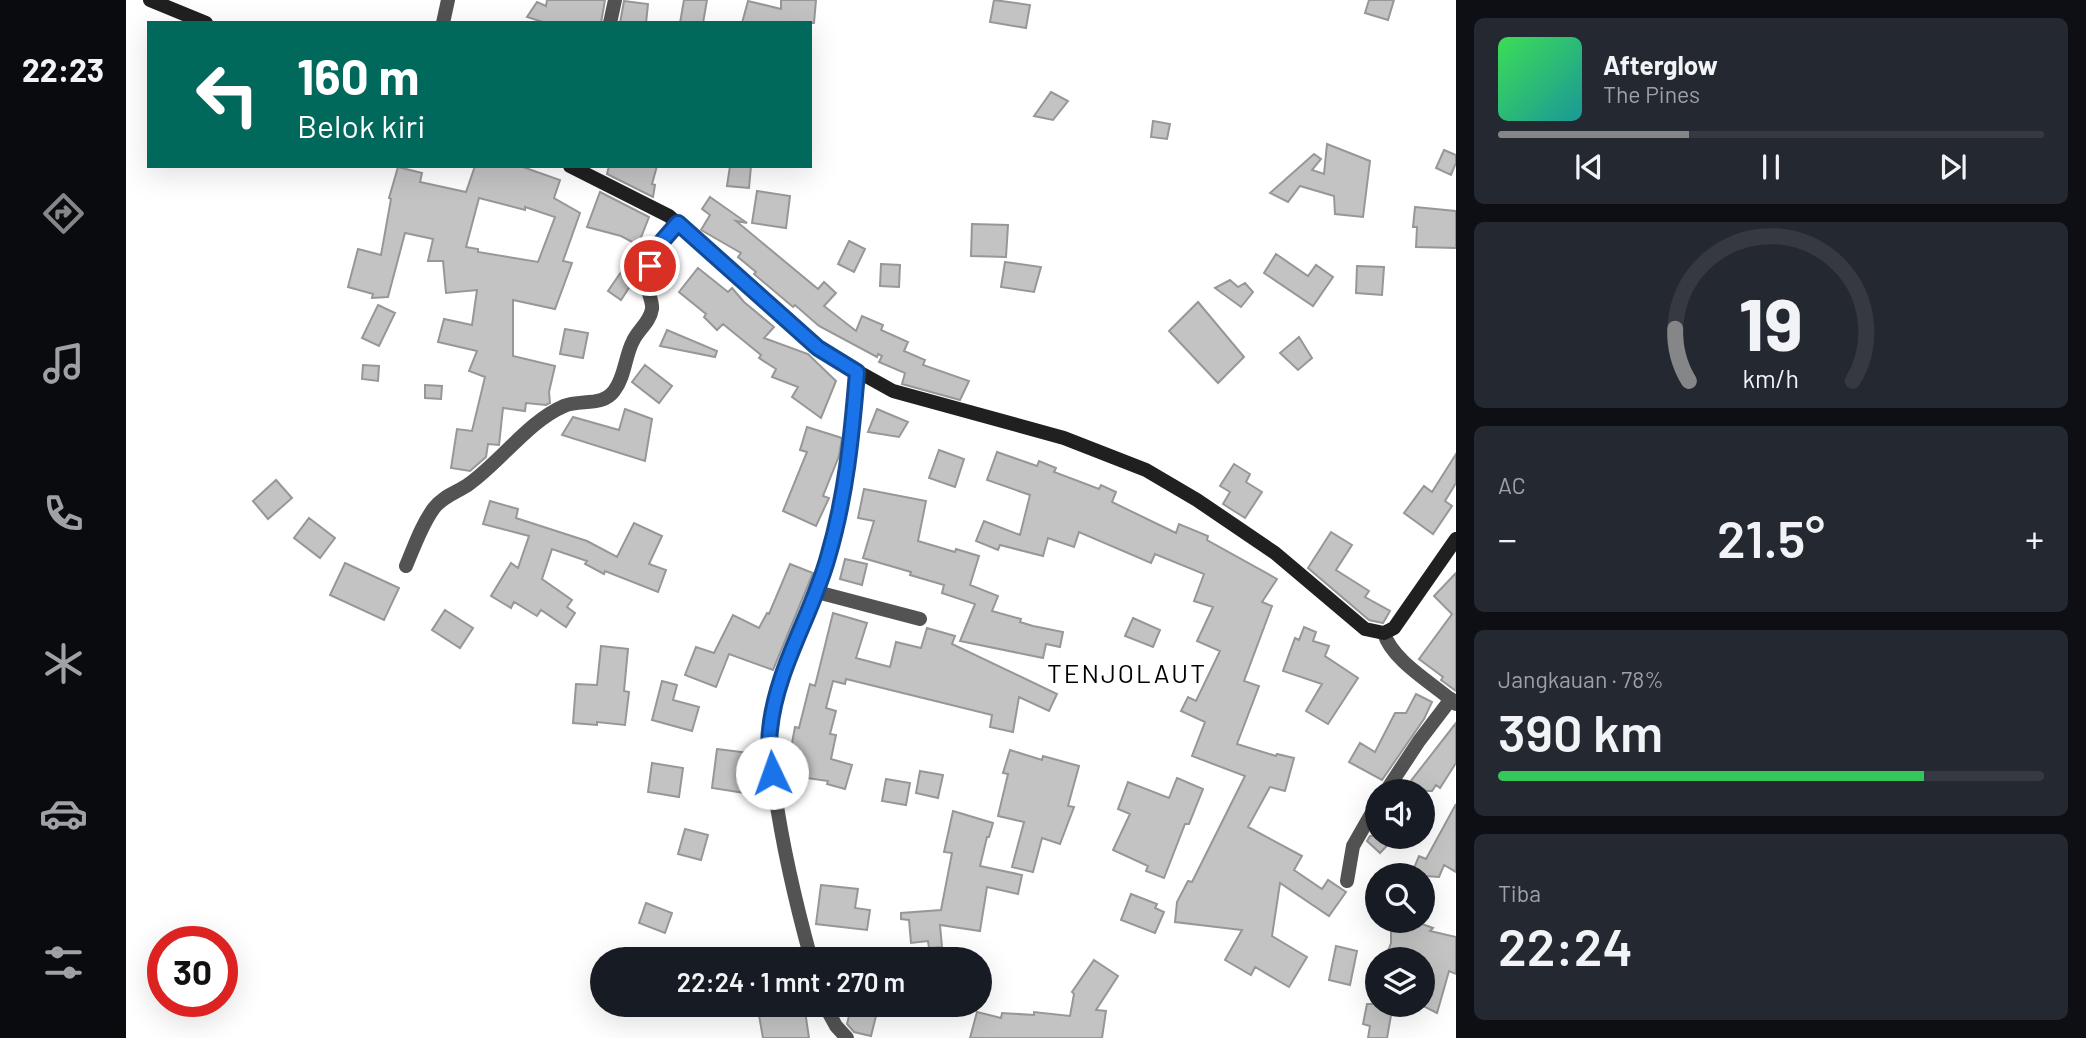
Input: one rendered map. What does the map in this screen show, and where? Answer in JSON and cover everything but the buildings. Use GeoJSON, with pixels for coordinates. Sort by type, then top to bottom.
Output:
{"type":"FeatureCollection","features":[{"type":"Feature","properties":{"kind":"street"},"geometry":{"type":"LineString","coordinates":[[150,0],[201,21]]}},
{"type":"Feature","properties":{"kind":"street"},"geometry":{"type":"LineString","coordinates":[[443,21],[448,0]]}},
{"type":"Feature","properties":{"kind":"street"},"geometry":{"type":"LineString","coordinates":[[610,21],[615,0]]}},
{"type":"Feature","properties":{"kind":"street"},"geometry":{"type":"LineString","coordinates":[[575,168],[669,216],[818,348],[857,372],[894,391],[1064,438],[1146,470],[1197,499],[1275,553],[1365,629],[1384,633],[1394,628],[1456,539]]}},
{"type":"Feature","properties":{"kind":"street"},"geometry":{"type":"LineString","coordinates":[[406,566],[431,513],[442,501],[467,485],[539,422],[566,405],[591,403],[614,393],[632,341],[653,307],[647,281],[658,246],[678,223]]}},
{"type":"Feature","properties":{"kind":"street"},"geometry":{"type":"LineString","coordinates":[[808,947],[781,838],[769,730],[787,665],[817,592],[837,526],[852,435],[857,372]]}},
{"type":"Feature","properties":{"kind":"street"},"geometry":{"type":"LineString","coordinates":[[817,592],[920,619]]}},
{"type":"Feature","properties":{"kind":"street"},"geometry":{"type":"LineString","coordinates":[[1384,633],[1389,648],[1453,701],[1419,741],[1394,779]]}},
{"type":"Feature","properties":{"kind":"street"},"geometry":{"type":"LineString","coordinates":[[1347,881],[1353,846],[1365,825]]}},
{"type":"Feature","properties":{"kind":"street"},"geometry":{"type":"LineString","coordinates":[[831,1017],[847,1038]]}},
{"type":"Feature","properties":{"kind":"district","name":"TENJOLAUT"},"geometry":{"type":"Point","coordinates":[1127,674]}},
{"type":"Feature","properties":{"kind":"route"},"geometry":{"type":"LineString","coordinates":[[650,266],[658,246],[678,223],[818,348],[857,372],[852,435],[837,526],[817,592],[796,639],[778,691],[769,730],[772,773]]}}]}
